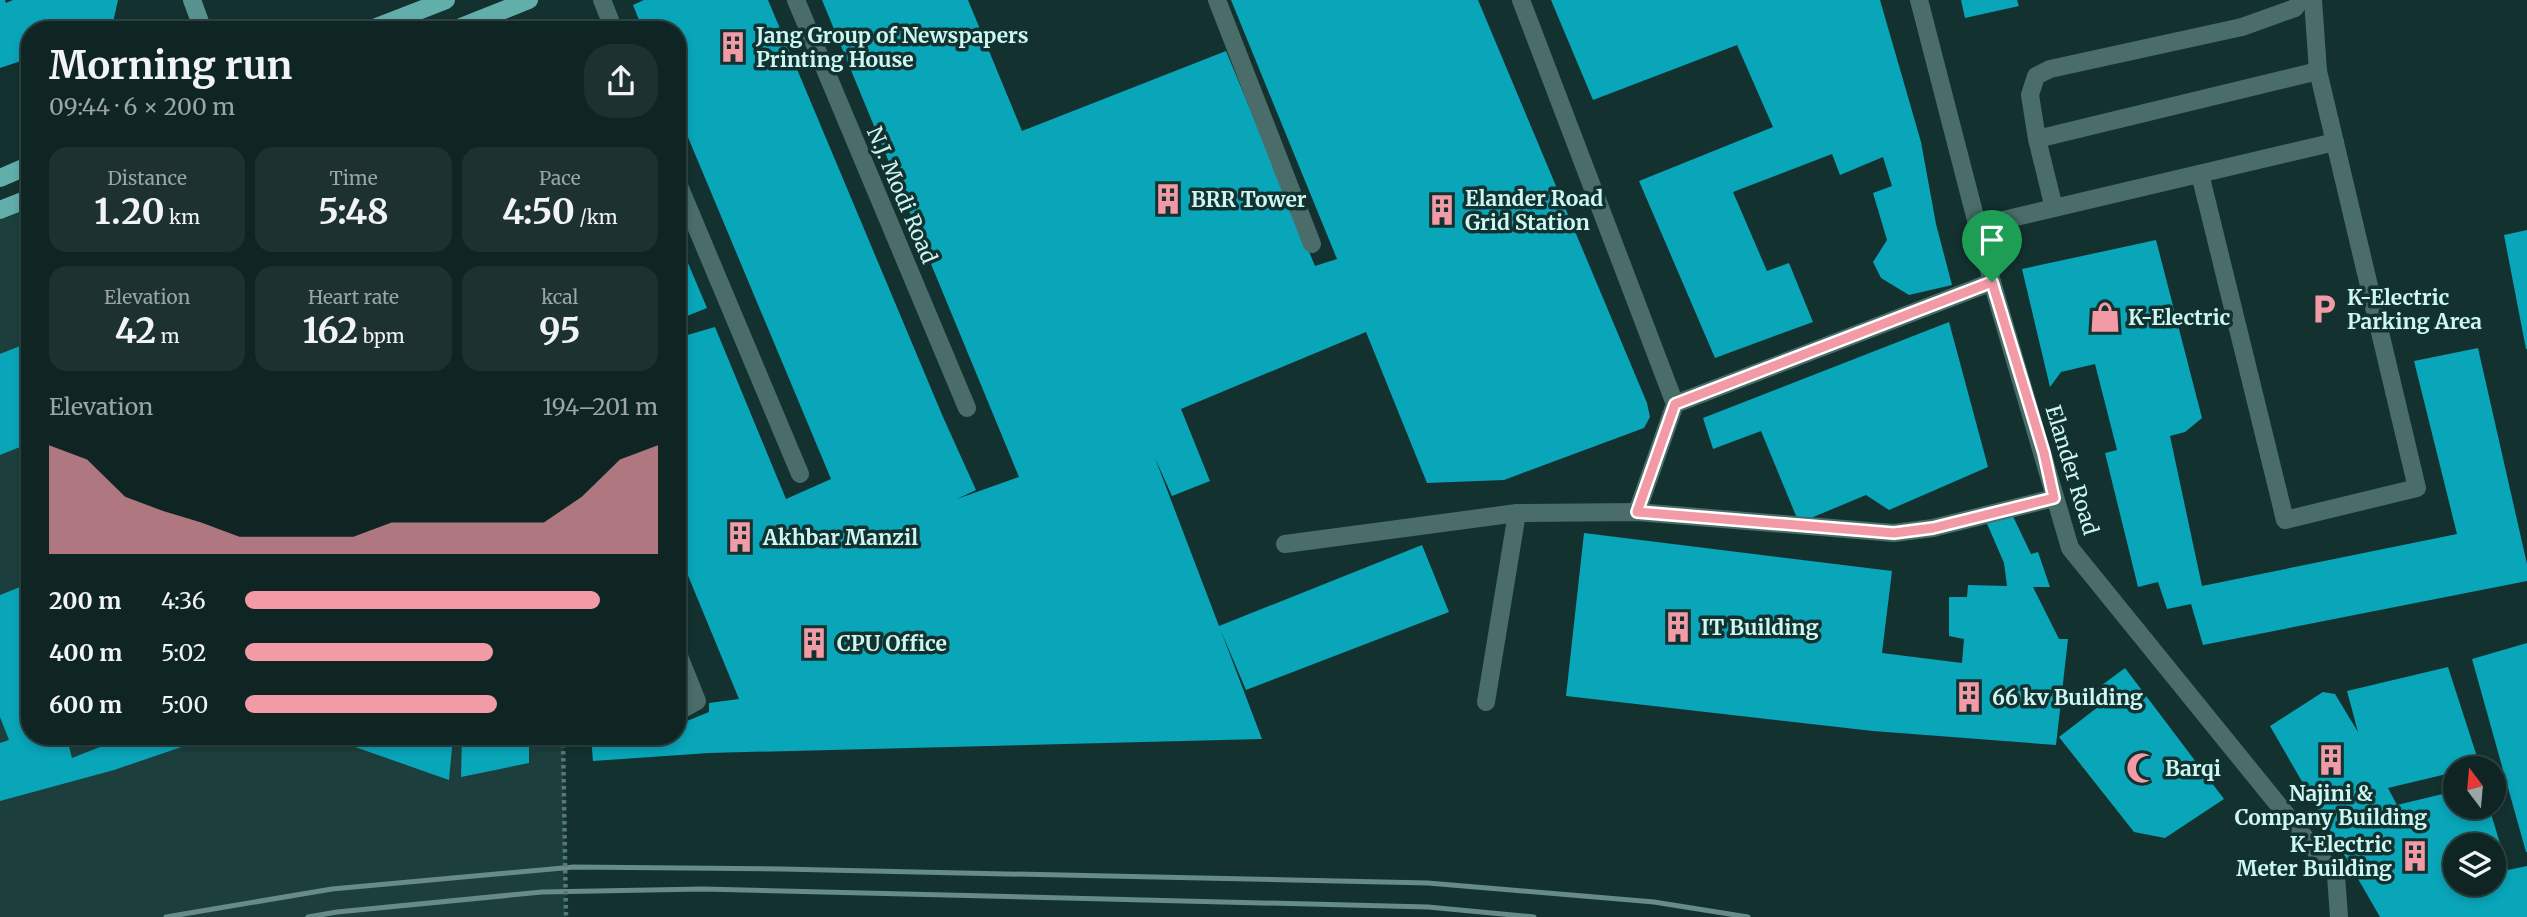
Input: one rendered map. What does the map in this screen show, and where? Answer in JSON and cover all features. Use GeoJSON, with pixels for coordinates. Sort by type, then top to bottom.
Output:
{"type":"FeatureCollection","features":[{"type":"Feature","properties":{"kind":"main road"},"geometry":{"type":"LineString","coordinates":[[192,0],[200,21]]}},
{"type":"Feature","properties":{"kind":"main road"},"geometry":{"type":"LineString","coordinates":[[392,21],[446,0]]}},
{"type":"Feature","properties":{"kind":"main road"},"geometry":{"type":"LineString","coordinates":[[476,21],[528,0]]}},
{"type":"Feature","properties":{"kind":"main road"},"geometry":{"type":"LineString","coordinates":[[0,178],[21,169]]}},
{"type":"Feature","properties":{"kind":"main road"},"geometry":{"type":"LineString","coordinates":[[0,210],[21,202]]}},
{"type":"Feature","properties":{"kind":"street"},"geometry":{"type":"LineString","coordinates":[[602,0],[610,21]]}},
{"type":"Feature","properties":{"kind":"street","name":"N.J. Modi Road"},"geometry":{"type":"LineString","coordinates":[[796,0],[967,408]]}},
{"type":"Feature","properties":{"kind":"street"},"geometry":{"type":"LineString","coordinates":[[1217,0],[1312,244]]}},
{"type":"Feature","properties":{"kind":"street"},"geometry":{"type":"LineString","coordinates":[[1521,0],[1675,404],[1637,512]]}},
{"type":"Feature","properties":{"kind":"street","name":"Elander Road"},"geometry":{"type":"LineString","coordinates":[[1919,0],[1992,282],[2070,548],[2336,876],[2339,917]]}},
{"type":"Feature","properties":{"kind":"street"},"geometry":{"type":"LineString","coordinates":[[2054,208],[2037,139],[2030,94],[2036,76],[2050,69],[2242,27],[2295,8],[2300,0]]}},
{"type":"Feature","properties":{"kind":"street"},"geometry":{"type":"LineString","coordinates":[[2200,174],[2285,520],[2417,488],[2318,71],[2313,0]]}},
{"type":"Feature","properties":{"kind":"street"},"geometry":{"type":"LineString","coordinates":[[2037,139],[2318,71]]}},
{"type":"Feature","properties":{"kind":"street"},"geometry":{"type":"LineString","coordinates":[[1978,226],[2335,142]]}},
{"type":"Feature","properties":{"kind":"street"},"geometry":{"type":"LineString","coordinates":[[686,202],[800,474]]}},
{"type":"Feature","properties":{"kind":"street"},"geometry":{"type":"LineString","coordinates":[[1675,404],[1992,282]]}},
{"type":"Feature","properties":{"kind":"street"},"geometry":{"type":"LineString","coordinates":[[1285,544],[1517,513],[1637,512],[1894,533],[1933,528],[2054,498]]}},
{"type":"Feature","properties":{"kind":"street"},"geometry":{"type":"LineString","coordinates":[[1486,702],[1517,513]]}},
{"type":"Feature","properties":{"kind":"street"},"geometry":{"type":"LineString","coordinates":[[686,674],[697,701],[686,707]]}},
{"type":"Feature","properties":{"kind":"path"},"geometry":{"type":"LineString","coordinates":[[564,745],[566,917]]}},
{"type":"Feature","properties":{"kind":"shaded area"},"geometry":{"type":"Polygon","coordinates":[[[21,201],[21,745],[563,745],[566,917],[0,917],[0,209],[21,201]]]}},
{"type":"Feature","properties":{"kind":"building"},"geometry":{"type":"Polygon","coordinates":[[[0,0],[5,0],[6,3],[13,0],[118,0],[113,21],[21,21],[21,61],[0,68],[0,0]]]}},
{"type":"Feature","properties":{"kind":"building"},"geometry":{"type":"Polygon","coordinates":[[[644,0],[768,0],[976,490],[957,499],[1019,477],[822,0],[968,0],[1022,131],[1226,51],[1315,266],[1337,259],[1231,0],[1478,0],[1647,403],[1650,417],[1644,428],[1504,480],[1427,483],[1366,332],[1181,409],[1210,481],[1172,496],[1155,458],[1219,626],[1422,545],[1449,612],[1246,690],[1221,631],[1262,739],[709,753],[593,761],[592,745],[686,745],[686,721],[709,712],[709,703],[739,699],[686,571],[686,335],[715,327],[786,499],[831,479],[686,133],[686,21],[639,21],[633,5],[644,0]]]}},
{"type":"Feature","properties":{"kind":"building"},"geometry":{"type":"Polygon","coordinates":[[[1551,0],[1880,0],[1921,142],[1936,224],[1952,285],[1909,295],[1881,278],[1873,262],[1887,240],[1873,193],[1892,186],[1883,157],[1840,175],[1832,154],[1733,192],[1767,271],[1789,263],[1813,322],[1715,358],[1639,181],[1773,127],[1737,45],[1593,100],[1551,0]]]}},
{"type":"Feature","properties":{"kind":"building"},"geometry":{"type":"Polygon","coordinates":[[[1961,0],[2017,0],[2019,6],[1965,18],[1961,0]]]}},
{"type":"Feature","properties":{"kind":"building"},"geometry":{"type":"Polygon","coordinates":[[[2527,230],[2527,349],[2526,349],[2504,235],[2527,230]]]}},
{"type":"Feature","properties":{"kind":"building"},"geometry":{"type":"Polygon","coordinates":[[[2156,240],[2202,418],[2185,432],[2170,436],[2202,586],[2457,534],[2414,361],[2478,348],[2527,564],[2527,581],[2203,645],[2191,604],[2167,609],[2158,582],[2138,587],[2105,453],[2117,450],[2095,364],[2061,372],[2050,387],[2022,269],[2156,240]]]}},
{"type":"Feature","properties":{"kind":"building"},"geometry":{"type":"Polygon","coordinates":[[[686,258],[707,308],[686,316],[686,258]]]}},
{"type":"Feature","properties":{"kind":"building"},"geometry":{"type":"Polygon","coordinates":[[[1949,322],[1988,467],[1889,510],[1866,495],[1799,523],[1761,431],[1713,449],[1703,418],[1949,322]]]}},
{"type":"Feature","properties":{"kind":"building"},"geometry":{"type":"Polygon","coordinates":[[[21,346],[21,447],[0,455],[0,354],[21,346]]]}},
{"type":"Feature","properties":{"kind":"building"},"geometry":{"type":"Polygon","coordinates":[[[2010,510],[2031,554],[2038,552],[2050,587],[2033,587],[2059,639],[2068,639],[2056,745],[1873,731],[1566,696],[1584,533],[1892,571],[1882,653],[1962,663],[1964,639],[1949,636],[1949,597],[1967,597],[1968,585],[2007,586],[2004,563],[1985,519],[2010,510]]]}},
{"type":"Feature","properties":{"kind":"building"},"geometry":{"type":"Polygon","coordinates":[[[21,587],[21,745],[69,745],[72,758],[105,745],[187,745],[114,770],[0,801],[0,743],[9,740],[0,717],[0,595],[21,587]]]}},
{"type":"Feature","properties":{"kind":"building"},"geometry":{"type":"Polygon","coordinates":[[[2527,643],[2527,852],[2506,781],[2506,756],[2499,756],[2472,659],[2527,643]]]}},
{"type":"Feature","properties":{"kind":"building"},"geometry":{"type":"Polygon","coordinates":[[[2448,667],[2477,756],[2443,756],[2443,775],[2388,788],[2397,805],[2443,794],[2443,819],[2493,819],[2497,833],[2443,833],[2443,896],[2506,896],[2506,863],[2508,870],[2527,866],[2527,917],[2380,917],[2270,726],[2323,692],[2335,694],[2358,732],[2347,691],[2448,667]]]}},
{"type":"Feature","properties":{"kind":"building","name":"Barqi"},"geometry":{"type":"Polygon","coordinates":[[[2125,668],[2224,799],[2165,838],[2134,832],[2059,737],[2107,700],[2098,688],[2125,668]]]}},
{"type":"Feature","properties":{"kind":"building"},"geometry":{"type":"Polygon","coordinates":[[[349,745],[452,745],[449,780],[349,745]]]}},
{"type":"Feature","properties":{"kind":"building"},"geometry":{"type":"Polygon","coordinates":[[[462,745],[529,745],[529,763],[461,777],[462,745]]]}},
{"type":"Feature","properties":{"kind":"railway"},"geometry":{"type":"LineString","coordinates":[[166,917],[332,889],[574,867],[1428,883],[1654,902],[1748,917]]}},
{"type":"Feature","properties":{"kind":"railway"},"geometry":{"type":"LineString","coordinates":[[308,917],[542,892],[703,889],[1428,907],[1534,917]]}},
{"type":"Feature","properties":{"kind":"place","name":"Jang Group of Newspapers Printing House"},"geometry":{"type":"Point","coordinates":[733,47]}},
{"type":"Feature","properties":{"kind":"place","name":"BRR Tower"},"geometry":{"type":"Point","coordinates":[1168,199]}},
{"type":"Feature","properties":{"kind":"place","name":"Elander Road Grid Station"},"geometry":{"type":"Point","coordinates":[1442,210]}},
{"type":"Feature","properties":{"kind":"place","name":"K-Electric Parking Area"},"geometry":{"type":"Point","coordinates":[2324,309]}},
{"type":"Feature","properties":{"kind":"place","name":"K-Electric"},"geometry":{"type":"Point","coordinates":[2105,317]}},
{"type":"Feature","properties":{"kind":"place","name":"Akhbar Manzil"},"geometry":{"type":"Point","coordinates":[740,537]}},
{"type":"Feature","properties":{"kind":"place","name":"IT Building"},"geometry":{"type":"Point","coordinates":[1678,627]}},
{"type":"Feature","properties":{"kind":"place","name":"CPU Office"},"geometry":{"type":"Point","coordinates":[814,643]}},
{"type":"Feature","properties":{"kind":"place","name":"66 kv Building"},"geometry":{"type":"Point","coordinates":[1969,697]}},
{"type":"Feature","properties":{"kind":"place","name":"Najini & Company Building"},"geometry":{"type":"Point","coordinates":[2331,760]}},
{"type":"Feature","properties":{"kind":"place","name":"Barqi"},"geometry":{"type":"Point","coordinates":[2142,768]}},
{"type":"Feature","properties":{"kind":"place","name":"K-Electric Meter Building"},"geometry":{"type":"Point","coordinates":[2415,856]}},
{"type":"Feature","properties":{"kind":"route"},"geometry":{"type":"LineString","coordinates":[[1992,282],[2044,453],[2054,498],[1933,528],[1894,533],[1637,512],[1675,404],[1992,282]]}}]}
